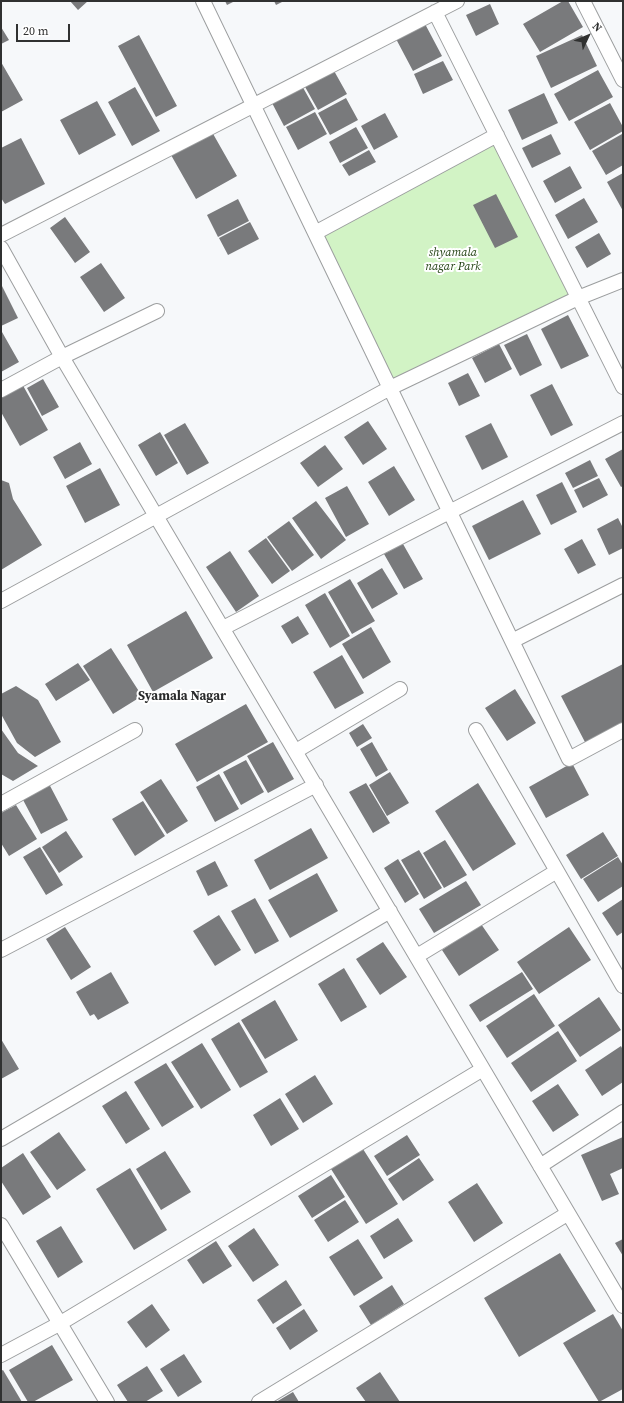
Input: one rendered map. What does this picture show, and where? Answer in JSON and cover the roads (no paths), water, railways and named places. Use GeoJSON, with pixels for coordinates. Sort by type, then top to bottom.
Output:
{"type":"FeatureCollection","features":[{"type":"Feature","properties":{"kind":"street"},"geometry":{"type":"LineString","coordinates":[[203,1],[569,759],[623,730]]}},
{"type":"Feature","properties":{"kind":"street"},"geometry":{"type":"LineString","coordinates":[[1,235],[457,1]]}},
{"type":"Feature","properties":{"kind":"street"},"geometry":{"type":"LineString","coordinates":[[582,1],[623,80]]}},
{"type":"Feature","properties":{"kind":"street"},"geometry":{"type":"LineString","coordinates":[[435,12],[623,387]]}},
{"type":"Feature","properties":{"kind":"street"},"geometry":{"type":"LineString","coordinates":[[315,233],[496,135]]}},
{"type":"Feature","properties":{"kind":"street"},"geometry":{"type":"LineString","coordinates":[[1,248],[62,357],[417,956],[567,1214],[623,1306]]}},
{"type":"Feature","properties":{"kind":"street"},"geometry":{"type":"LineString","coordinates":[[1,601],[156,514],[390,388],[578,298],[623,280]]}},
{"type":"Feature","properties":{"kind":"street"},"geometry":{"type":"LineString","coordinates":[[1,390],[62,357],[157,311]]}},
{"type":"Feature","properties":{"kind":"street"},"geometry":{"type":"LineString","coordinates":[[223,628],[623,423]]}},
{"type":"Feature","properties":{"kind":"street"},"geometry":{"type":"LineString","coordinates":[[512,641],[623,584]]}},
{"type":"Feature","properties":{"kind":"street"},"geometry":{"type":"LineString","coordinates":[[296,751],[400,689]]}},
{"type":"Feature","properties":{"kind":"street"},"geometry":{"type":"LineString","coordinates":[[1,804],[135,730]]}},
{"type":"Feature","properties":{"kind":"street"},"geometry":{"type":"LineString","coordinates":[[476,730],[623,986]]}},
{"type":"Feature","properties":{"kind":"street"},"geometry":{"type":"LineString","coordinates":[[1,950],[316,785]]}},
{"type":"Feature","properties":{"kind":"street"},"geometry":{"type":"LineString","coordinates":[[417,956],[557,871]]}},
{"type":"Feature","properties":{"kind":"street"},"geometry":{"type":"LineString","coordinates":[[1,1139],[390,911]]}},
{"type":"Feature","properties":{"kind":"street"},"geometry":{"type":"LineString","coordinates":[[1,1355],[59,1324],[483,1069]]}},
{"type":"Feature","properties":{"kind":"street"},"geometry":{"type":"LineString","coordinates":[[540,1166],[623,1112]]}},
{"type":"Feature","properties":{"kind":"street"},"geometry":{"type":"LineString","coordinates":[[259,1402],[567,1214]]}},
{"type":"Feature","properties":{"kind":"street"},"geometry":{"type":"LineString","coordinates":[[1,1225],[107,1402]]}},
{"type":"Feature","properties":{"kind":"district","name":"Syamala Nagar"},"geometry":{"type":"Point","coordinates":[182,697]}},
{"type":"Feature","properties":{"kind":"park label","name":"shyamala nagar Park"},"geometry":{"type":"Point","coordinates":[453,260]}}]}
